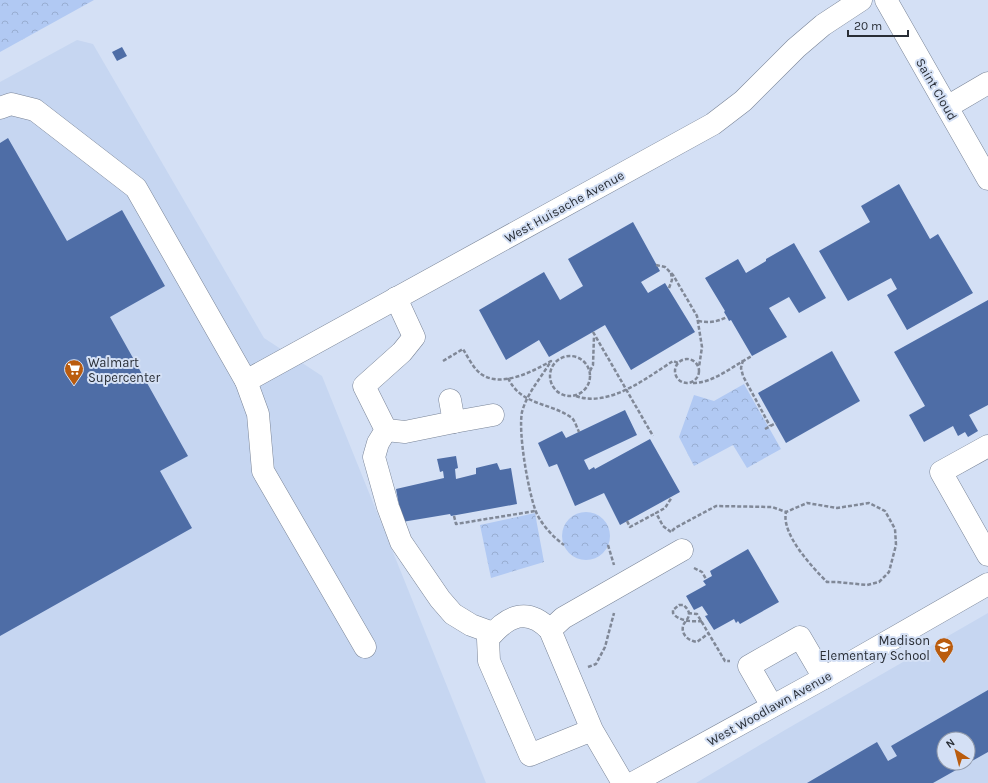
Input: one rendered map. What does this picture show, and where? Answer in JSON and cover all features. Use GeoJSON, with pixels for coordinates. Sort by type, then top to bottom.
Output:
{"type":"FeatureCollection","features":[{"type":"Feature","properties":{"kind":"street","name":"West Huisache Avenue"},"geometry":{"type":"LineString","coordinates":[[246,381],[714,124],[743,101],[796,48],[823,25],[861,0]]}},
{"type":"Feature","properties":{"kind":"street","name":"Saint Cloud"},"geometry":{"type":"LineString","coordinates":[[886,0],[988,179]]}},
{"type":"Feature","properties":{"kind":"street"},"geometry":{"type":"LineString","coordinates":[[947,106],[988,83]]}},
{"type":"Feature","properties":{"kind":"street"},"geometry":{"type":"LineString","coordinates":[[0,108],[10,104],[35,110],[136,188],[246,381],[258,414],[263,471],[365,647]]}},
{"type":"Feature","properties":{"kind":"street"},"geometry":{"type":"LineString","coordinates":[[386,430],[364,386],[402,352],[414,338],[396,298]]}},
{"type":"Feature","properties":{"kind":"street"},"geometry":{"type":"LineString","coordinates":[[450,400],[454,422]]}},
{"type":"Feature","properties":{"kind":"street"},"geometry":{"type":"LineString","coordinates":[[386,430],[405,432],[493,415]]}},
{"type":"Feature","properties":{"kind":"street"},"geometry":{"type":"LineString","coordinates":[[386,430],[378,442],[374,457],[388,507],[400,542],[440,599],[453,614],[470,625],[493,633]]}},
{"type":"Feature","properties":{"kind":"street"},"geometry":{"type":"LineString","coordinates":[[988,446],[941,472],[982,532],[988,554]]}},
{"type":"Feature","properties":{"kind":"street"},"geometry":{"type":"LineString","coordinates":[[550,630],[563,618],[677,541]]}},
{"type":"Feature","properties":{"kind":"street","name":"West Woodlawn Avenue"},"geometry":{"type":"LineString","coordinates":[[633,783],[824,678],[988,584]]}},
{"type":"Feature","properties":{"kind":"street"},"geometry":{"type":"LineString","coordinates":[[592,730],[530,755],[489,662],[488,638],[506,621],[519,616],[532,616],[542,621],[550,630],[592,730],[623,783]]}},
{"type":"Feature","properties":{"kind":"street"},"geometry":{"type":"LineString","coordinates":[[772,706],[749,666],[800,637],[824,678]]}},
{"type":"Feature","properties":{"kind":"path"},"geometry":{"type":"LineString","coordinates":[[656,265],[665,267],[671,273],[689,300],[697,316],[702,347],[697,379],[691,383]]}},
{"type":"Feature","properties":{"kind":"path"},"geometry":{"type":"LineString","coordinates":[[669,288],[672,280],[671,273]]}},
{"type":"Feature","properties":{"kind":"path"},"geometry":{"type":"LineString","coordinates":[[698,321],[718,322],[727,317]]}},
{"type":"Feature","properties":{"kind":"path"},"geometry":{"type":"LineString","coordinates":[[576,396],[585,391],[589,385],[590,371],[593,365],[595,340],[593,332],[653,436]]}},
{"type":"Feature","properties":{"kind":"path"},"geometry":{"type":"LineString","coordinates":[[443,361],[463,349],[480,373],[489,378],[521,376],[551,361],[536,383],[522,412],[522,442],[535,511],[550,532],[564,545]]}},
{"type":"Feature","properties":{"kind":"path"},"geometry":{"type":"LineString","coordinates":[[590,371],[583,360],[570,356],[557,361],[550,371],[550,379],[555,390],[566,397],[576,396],[603,398],[626,390],[673,361],[678,363]]}},
{"type":"Feature","properties":{"kind":"path"},"geometry":{"type":"LineString","coordinates":[[699,367],[697,363],[690,359],[682,360],[678,363],[675,369],[676,377],[682,383],[699,383],[711,379],[752,356]]}},
{"type":"Feature","properties":{"kind":"path"},"geometry":{"type":"LineString","coordinates":[[743,360],[741,368],[743,376],[770,426]]}},
{"type":"Feature","properties":{"kind":"path"},"geometry":{"type":"LineString","coordinates":[[546,369],[550,371]]}},
{"type":"Feature","properties":{"kind":"path"},"geometry":{"type":"LineString","coordinates":[[508,378],[512,388],[521,396],[573,419],[579,432]]}},
{"type":"Feature","properties":{"kind":"path"},"geometry":{"type":"LineString","coordinates":[[765,429],[776,423]]}},
{"type":"Feature","properties":{"kind":"path"},"geometry":{"type":"LineString","coordinates":[[677,541],[675,528],[716,506],[772,507],[786,512],[808,503],[837,508],[869,503],[885,511],[895,529],[896,545],[889,572],[879,582],[867,585],[827,582],[811,567],[791,535],[784,520],[786,512]]}},
{"type":"Feature","properties":{"kind":"path"},"geometry":{"type":"LineString","coordinates":[[454,516],[456,524],[535,511]]}},
{"type":"Feature","properties":{"kind":"path"},"geometry":{"type":"LineString","coordinates":[[627,521],[630,527],[656,513]]}},
{"type":"Feature","properties":{"kind":"path"},"geometry":{"type":"LineString","coordinates":[[702,621],[687,619],[678,619],[673,613],[673,610],[679,605],[684,605],[688,613],[687,619],[683,628],[686,637],[689,639],[697,642],[709,633]]}},
{"type":"Feature","properties":{"kind":"path"},"geometry":{"type":"LineString","coordinates":[[688,613],[697,614],[725,661],[734,661]]}},
{"type":"Feature","properties":{"kind":"shaded area"},"geometry":{"type":"Polygon","coordinates":[[[77,40],[93,44],[264,338],[322,376],[486,783],[0,783],[0,82],[77,40]]]}},
{"type":"Feature","properties":{"kind":"shaded area","name":"Madison Elementary School"},"geometry":{"type":"Polygon","coordinates":[[[988,613],[988,783],[696,783],[785,730],[988,613]]]}},
{"type":"Feature","properties":{"kind":"green space"},"geometry":{"type":"Polygon","coordinates":[[[0,0],[94,0],[0,52],[0,0]]]}},
{"type":"Feature","properties":{"kind":"green space"},"geometry":{"type":"Polygon","coordinates":[[[744,384],[781,449],[747,468],[733,445],[694,466],[679,437],[694,395],[714,401],[744,384]]]}},
{"type":"Feature","properties":{"kind":"green space"},"geometry":{"type":"Polygon","coordinates":[[[581,512],[591,512],[603,519],[610,531],[610,541],[603,553],[591,560],[581,560],[573,556],[566,549],[562,541],[562,531],[566,523],[573,516],[581,512]]]}},
{"type":"Feature","properties":{"kind":"green space"},"geometry":{"type":"Polygon","coordinates":[[[535,513],[544,562],[491,578],[480,525],[535,513]]]}},
{"type":"Feature","properties":{"kind":"building"},"geometry":{"type":"Polygon","coordinates":[[[122,47],[127,56],[117,61],[112,52],[122,47]]]}},
{"type":"Feature","properties":{"kind":"building","name":"Walmart Supercenter"},"geometry":{"type":"Polygon","coordinates":[[[8,138],[67,241],[122,210],[165,286],[110,317],[188,456],[160,471],[192,528],[0,636],[0,143],[8,138]]]}},
{"type":"Feature","properties":{"kind":"building"},"geometry":{"type":"Polygon","coordinates":[[[899,184],[930,239],[938,234],[973,293],[907,330],[887,295],[897,289],[891,278],[848,301],[819,251],[870,222],[861,206],[899,184]]]}},
{"type":"Feature","properties":{"kind":"building"},"geometry":{"type":"Polygon","coordinates":[[[633,222],[660,271],[641,282],[648,293],[665,283],[695,332],[631,370],[605,325],[549,357],[539,340],[506,360],[479,310],[544,272],[560,300],[583,286],[568,259],[633,222]]]}},
{"type":"Feature","properties":{"kind":"building"},"geometry":{"type":"Polygon","coordinates":[[[794,243],[826,298],[799,313],[789,297],[769,308],[787,337],[752,356],[731,320],[729,321],[724,312],[725,311],[705,278],[738,259],[746,273],[766,261],[766,259],[794,243]]]}},
{"type":"Feature","properties":{"kind":"building"},"geometry":{"type":"Polygon","coordinates":[[[988,300],[988,405],[969,415],[978,431],[968,437],[965,432],[958,436],[953,426],[924,442],[909,415],[925,406],[894,352],[988,300]]]}},
{"type":"Feature","properties":{"kind":"building"},"geometry":{"type":"Polygon","coordinates":[[[832,351],[860,401],[786,443],[758,393],[832,351]]]}},
{"type":"Feature","properties":{"kind":"building"},"geometry":{"type":"Polygon","coordinates":[[[625,410],[637,435],[584,460],[589,470],[594,467],[595,469],[650,439],[680,492],[620,525],[604,493],[575,506],[557,464],[549,467],[538,443],[562,431],[566,438],[625,410]]]}},
{"type":"Feature","properties":{"kind":"building"},"geometry":{"type":"Polygon","coordinates":[[[456,456],[458,468],[455,469],[456,479],[476,474],[476,468],[497,463],[500,470],[511,468],[517,504],[451,516],[450,514],[402,522],[396,489],[444,478],[443,471],[440,472],[437,459],[456,456]]]}},
{"type":"Feature","properties":{"kind":"building"},"geometry":{"type":"Polygon","coordinates":[[[748,549],[779,602],[740,624],[738,621],[736,623],[734,619],[714,630],[705,616],[708,615],[702,606],[694,610],[686,596],[706,585],[703,581],[712,576],[710,571],[748,549]]]}},
{"type":"Feature","properties":{"kind":"building"},"geometry":{"type":"Polygon","coordinates":[[[988,690],[988,752],[976,759],[976,731],[936,731],[936,771],[954,771],[933,783],[807,783],[877,742],[888,761],[897,756],[891,746],[988,690]]]}},
{"type":"Feature","properties":{"kind":"place","name":"Walmart Supercenter"},"geometry":{"type":"Point","coordinates":[74,386]}},
{"type":"Feature","properties":{"kind":"place","name":"Madison Elementary School"},"geometry":{"type":"Point","coordinates":[944,664]}}]}
